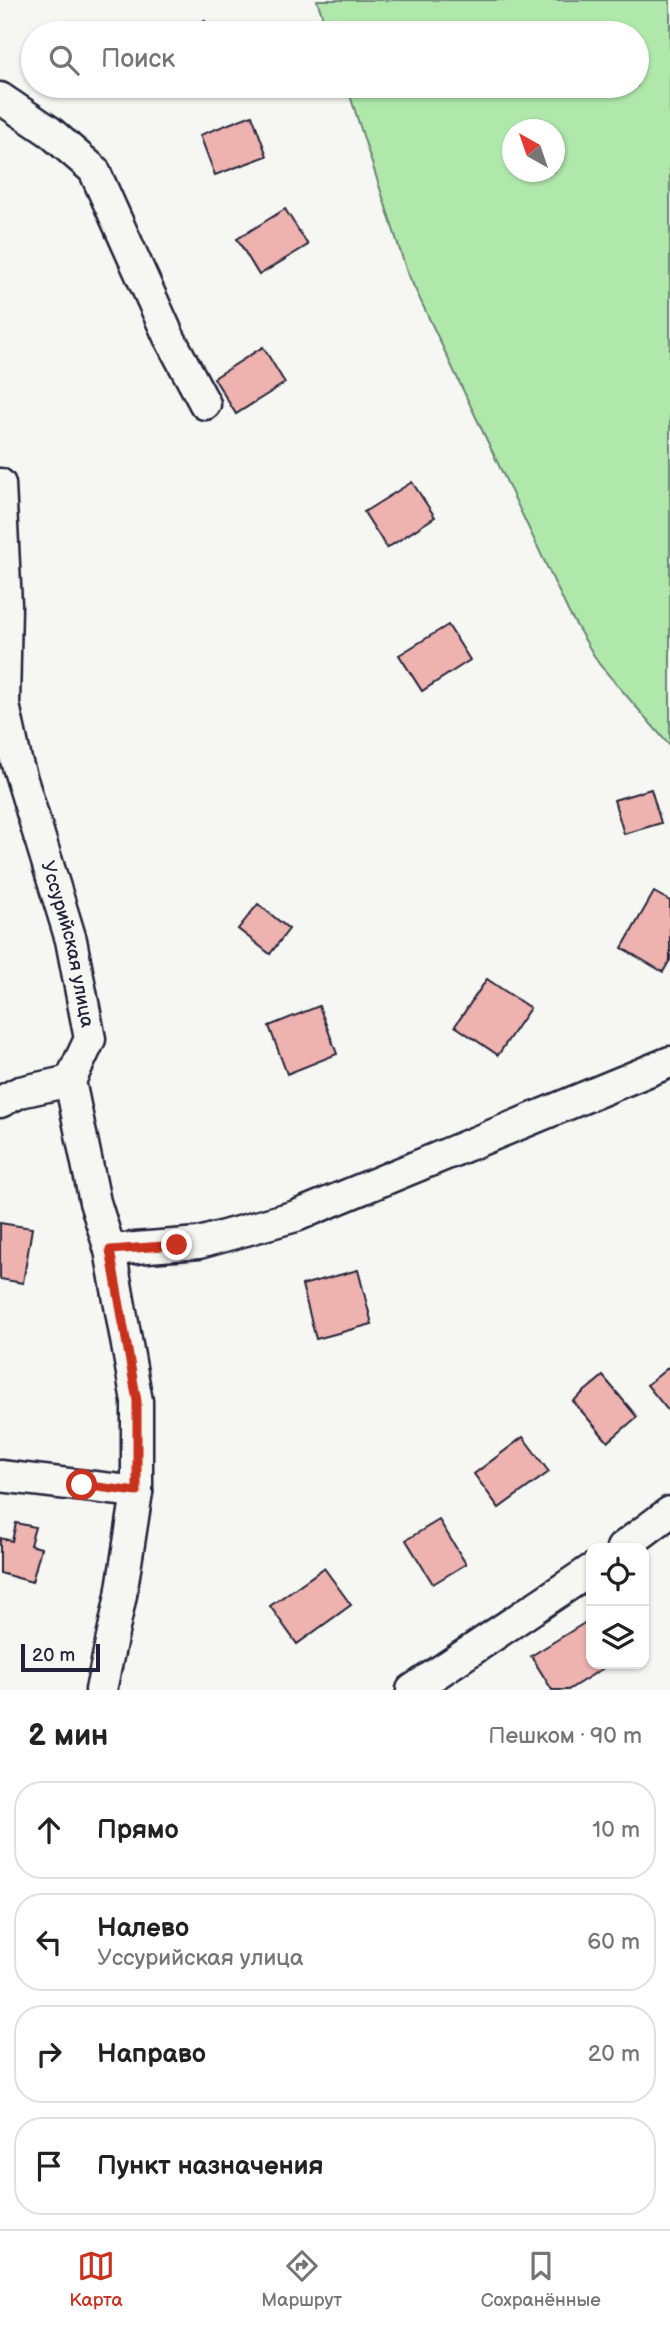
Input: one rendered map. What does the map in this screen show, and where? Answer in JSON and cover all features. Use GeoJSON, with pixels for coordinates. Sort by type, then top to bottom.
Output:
{"type":"FeatureCollection","features":[{"type":"Feature","properties":{"kind":"street"},"geometry":{"type":"LineString","coordinates":[[0,98],[49,131],[94,170],[163,324],[205,404]]}},
{"type":"Feature","properties":{"kind":"street","name":"Уссурийская улица"},"geometry":{"type":"LineString","coordinates":[[0,484],[6,605],[4,705],[16,760],[71,940],[90,1040],[71,1082]]}},
{"type":"Feature","properties":{"kind":"street"},"geometry":{"type":"LineString","coordinates":[[110,1250],[199,1243],[296,1216],[670,1062]]}},
{"type":"Feature","properties":{"kind":"street"},"geometry":{"type":"LineString","coordinates":[[0,1102],[20,1092],[71,1082],[95,1202],[110,1250],[137,1401],[137,1492],[121,1595],[102,1690]]}},
{"type":"Feature","properties":{"kind":"street"},"geometry":{"type":"LineString","coordinates":[[0,1476],[137,1492]]}},
{"type":"Feature","properties":{"kind":"street"},"geometry":{"type":"LineString","coordinates":[[629,1543],[670,1512]]}},
{"type":"Feature","properties":{"kind":"street"},"geometry":{"type":"LineString","coordinates":[[412,1690],[586,1573]]}},
{"type":"Feature","properties":{"kind":"green space"},"geometry":{"type":"Polygon","coordinates":[[[317,0],[670,0],[670,746],[599,664],[569,613],[407,272],[351,98],[649,98],[649,21],[324,21],[317,0]]]}},
{"type":"Feature","properties":{"kind":"building"},"geometry":{"type":"Polygon","coordinates":[[[252,115],[267,156],[215,175],[200,135],[252,115]]]}},
{"type":"Feature","properties":{"kind":"building"},"geometry":{"type":"Polygon","coordinates":[[[285,209],[308,245],[259,275],[237,239],[285,209]]]}},
{"type":"Feature","properties":{"kind":"building"},"geometry":{"type":"Polygon","coordinates":[[[263,347],[285,383],[236,414],[214,378],[263,347]]]}},
{"type":"Feature","properties":{"kind":"building"},"geometry":{"type":"Polygon","coordinates":[[[412,482],[435,517],[387,548],[364,512],[412,482]]]}},
{"type":"Feature","properties":{"kind":"building"},"geometry":{"type":"Polygon","coordinates":[[[448,625],[470,660],[422,691],[399,655],[448,625]]]}},
{"type":"Feature","properties":{"kind":"building"},"geometry":{"type":"Polygon","coordinates":[[[651,789],[661,823],[624,834],[614,800],[651,789]]]}},
{"type":"Feature","properties":{"kind":"building"},"geometry":{"type":"Polygon","coordinates":[[[654,892],[670,901],[670,960],[663,972],[622,948],[654,892]]]}},
{"type":"Feature","properties":{"kind":"building"},"geometry":{"type":"Polygon","coordinates":[[[258,904],[289,929],[270,954],[238,929],[258,904]]]}},
{"type":"Feature","properties":{"kind":"building"},"geometry":{"type":"Polygon","coordinates":[[[487,979],[530,1008],[498,1055],[455,1026],[487,979]]]}},
{"type":"Feature","properties":{"kind":"building"},"geometry":{"type":"Polygon","coordinates":[[[319,1006],[337,1054],[287,1074],[269,1026],[319,1006]]]}},
{"type":"Feature","properties":{"kind":"building"},"geometry":{"type":"Polygon","coordinates":[[[0,1223],[32,1228],[23,1283],[0,1279],[0,1223]]]}},
{"type":"Feature","properties":{"kind":"building"},"geometry":{"type":"Polygon","coordinates":[[[358,1270],[372,1324],[316,1339],[302,1285],[358,1270]]]}},
{"type":"Feature","properties":{"kind":"building"},"geometry":{"type":"Polygon","coordinates":[[[670,1366],[670,1413],[647,1385],[670,1366]]]}},
{"type":"Feature","properties":{"kind":"building"},"geometry":{"type":"Polygon","coordinates":[[[603,1376],[637,1417],[608,1442],[573,1401],[603,1376]]]}},
{"type":"Feature","properties":{"kind":"building"},"geometry":{"type":"Polygon","coordinates":[[[523,1437],[549,1472],[499,1508],[474,1474],[523,1437]]]}},
{"type":"Feature","properties":{"kind":"building"},"geometry":{"type":"Polygon","coordinates":[[[439,1520],[466,1564],[433,1584],[406,1540],[439,1520]]]}},
{"type":"Feature","properties":{"kind":"building"},"geometry":{"type":"Polygon","coordinates":[[[16,1523],[35,1527],[30,1545],[41,1548],[32,1582],[0,1573],[0,1538],[12,1541],[16,1523]]]}},
{"type":"Feature","properties":{"kind":"building"},"geometry":{"type":"Polygon","coordinates":[[[324,1568],[351,1605],[297,1644],[270,1606],[324,1568]]]}},
{"type":"Feature","properties":{"kind":"building"},"geometry":{"type":"Polygon","coordinates":[[[586,1622],[586,1669],[602,1669],[568,1690],[552,1690],[531,1656],[586,1622]]]}},
{"type":"Feature","properties":{"kind":"route"},"geometry":{"type":"LineString","coordinates":[[82,1485],[137,1492],[137,1401],[110,1250],[177,1245]]}}]}
